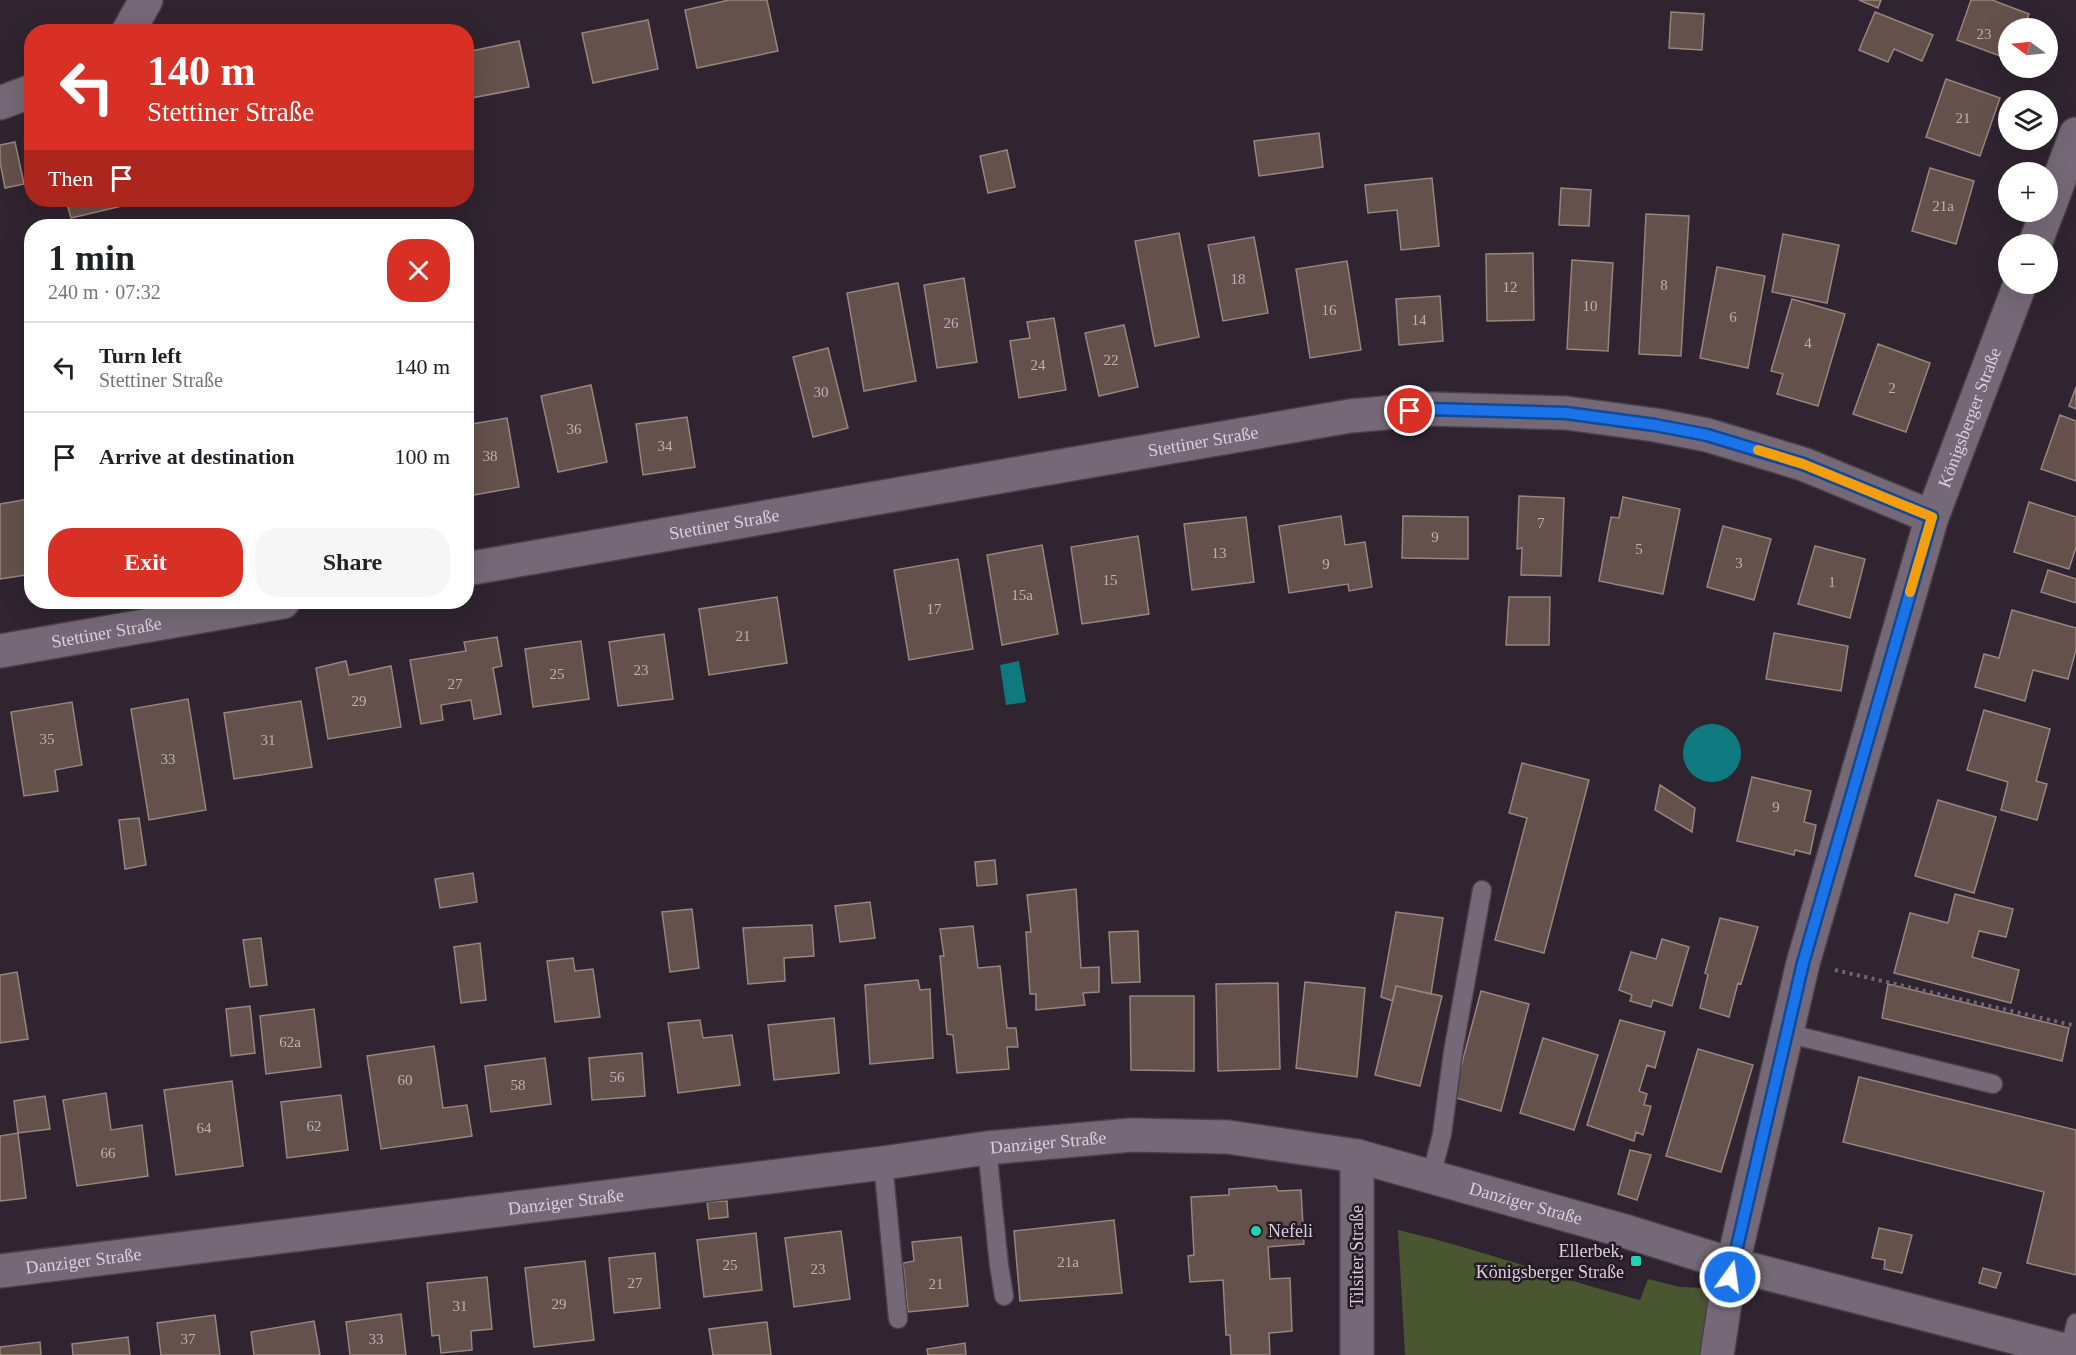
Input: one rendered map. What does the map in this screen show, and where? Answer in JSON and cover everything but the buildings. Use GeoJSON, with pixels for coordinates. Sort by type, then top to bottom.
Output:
{"type":"FeatureCollection","features":[{"type":"Feature","properties":{"kind":"street"},"geometry":{"type":"LineString","coordinates":[[133,24],[146,0]]}},
{"type":"Feature","properties":{"kind":"street"},"geometry":{"type":"LineString","coordinates":[[0,103],[24,94]]}},
{"type":"Feature","properties":{"kind":"street"},"geometry":{"type":"LineString","coordinates":[[2058,182],[2076,134]]}},
{"type":"Feature","properties":{"kind":"street","name":"Königsberger Straße"},"geometry":{"type":"LineString","coordinates":[[1717,1355],[1727,1289],[1803,963],[1932,517],[2016,294]]}},
{"type":"Feature","properties":{"kind":"street","name":"Stettiner Straße"},"geometry":{"type":"LineString","coordinates":[[474,568],[1329,419],[1430,409],[1566,413],[1655,425],[1707,435],[1803,464],[1932,517]]}},
{"type":"Feature","properties":{"kind":"street","name":"Stettiner Straße"},"geometry":{"type":"LineString","coordinates":[[0,651],[243,609]]}},
{"type":"Feature","properties":{"kind":"street","name":"Danziger Straße"},"geometry":{"type":"LineString","coordinates":[[0,1271],[883,1163],[987,1148],[1142,1135],[1228,1137],[1358,1156],[1628,1232],[1734,1265],[2074,1342]]}},
{"type":"Feature","properties":{"kind":"street","name":"Tilsiter Straße"},"geometry":{"type":"LineString","coordinates":[[1357,1355],[1358,1156]]}},
{"type":"Feature","properties":{"kind":"lane"},"geometry":{"type":"LineString","coordinates":[[1431,1177],[1442,1134],[1453,1052],[1482,890]]}},
{"type":"Feature","properties":{"kind":"lane"},"geometry":{"type":"LineString","coordinates":[[1786,1032],[1993,1084]]}},
{"type":"Feature","properties":{"kind":"lane"},"geometry":{"type":"LineString","coordinates":[[987,1148],[1004,1296]]}},
{"type":"Feature","properties":{"kind":"lane"},"geometry":{"type":"LineString","coordinates":[[883,1163],[898,1319]]}},
{"type":"Feature","properties":{"kind":"path"},"geometry":{"type":"LineString","coordinates":[[1803,963],[2076,1026]]}},
{"type":"Feature","properties":{"kind":"green space"},"geometry":{"type":"Polygon","coordinates":[[[1398,1230],[1640,1300],[1648,1279],[1680,1287],[1727,1289],[1717,1355],[1405,1355],[1398,1230]]]}},
{"type":"Feature","properties":{"kind":"water"},"geometry":{"type":"Polygon","coordinates":[[[1019,661],[1026,702],[1006,705],[1000,665],[1019,661]]]}},
{"type":"Feature","properties":{"kind":"water"},"geometry":{"type":"Polygon","coordinates":[[[1706,724],[1718,724],[1733,732],[1741,747],[1741,759],[1733,774],[1718,782],[1706,782],[1691,774],[1683,759],[1683,747],[1691,732],[1706,724]]]}},
{"type":"Feature","properties":{"kind":"slow traffic"},"geometry":{"type":"LineString","coordinates":[[1758,450],[1803,464],[1932,517],[1910,592]]}},
{"type":"Feature","properties":{"kind":"place","name":"Nefeli"},"geometry":{"type":"Point","coordinates":[1256,1231]}},
{"type":"Feature","properties":{"kind":"place","name":"Ellerbek, Königsberger Straße"},"geometry":{"type":"Point","coordinates":[1636,1261]}},
{"type":"Feature","properties":{"kind":"route"},"geometry":{"type":"LineString","coordinates":[[1410,411],[1430,409],[1566,413],[1655,425],[1707,435],[1803,464],[1932,517],[1803,963],[1730,1277]]}}]}
